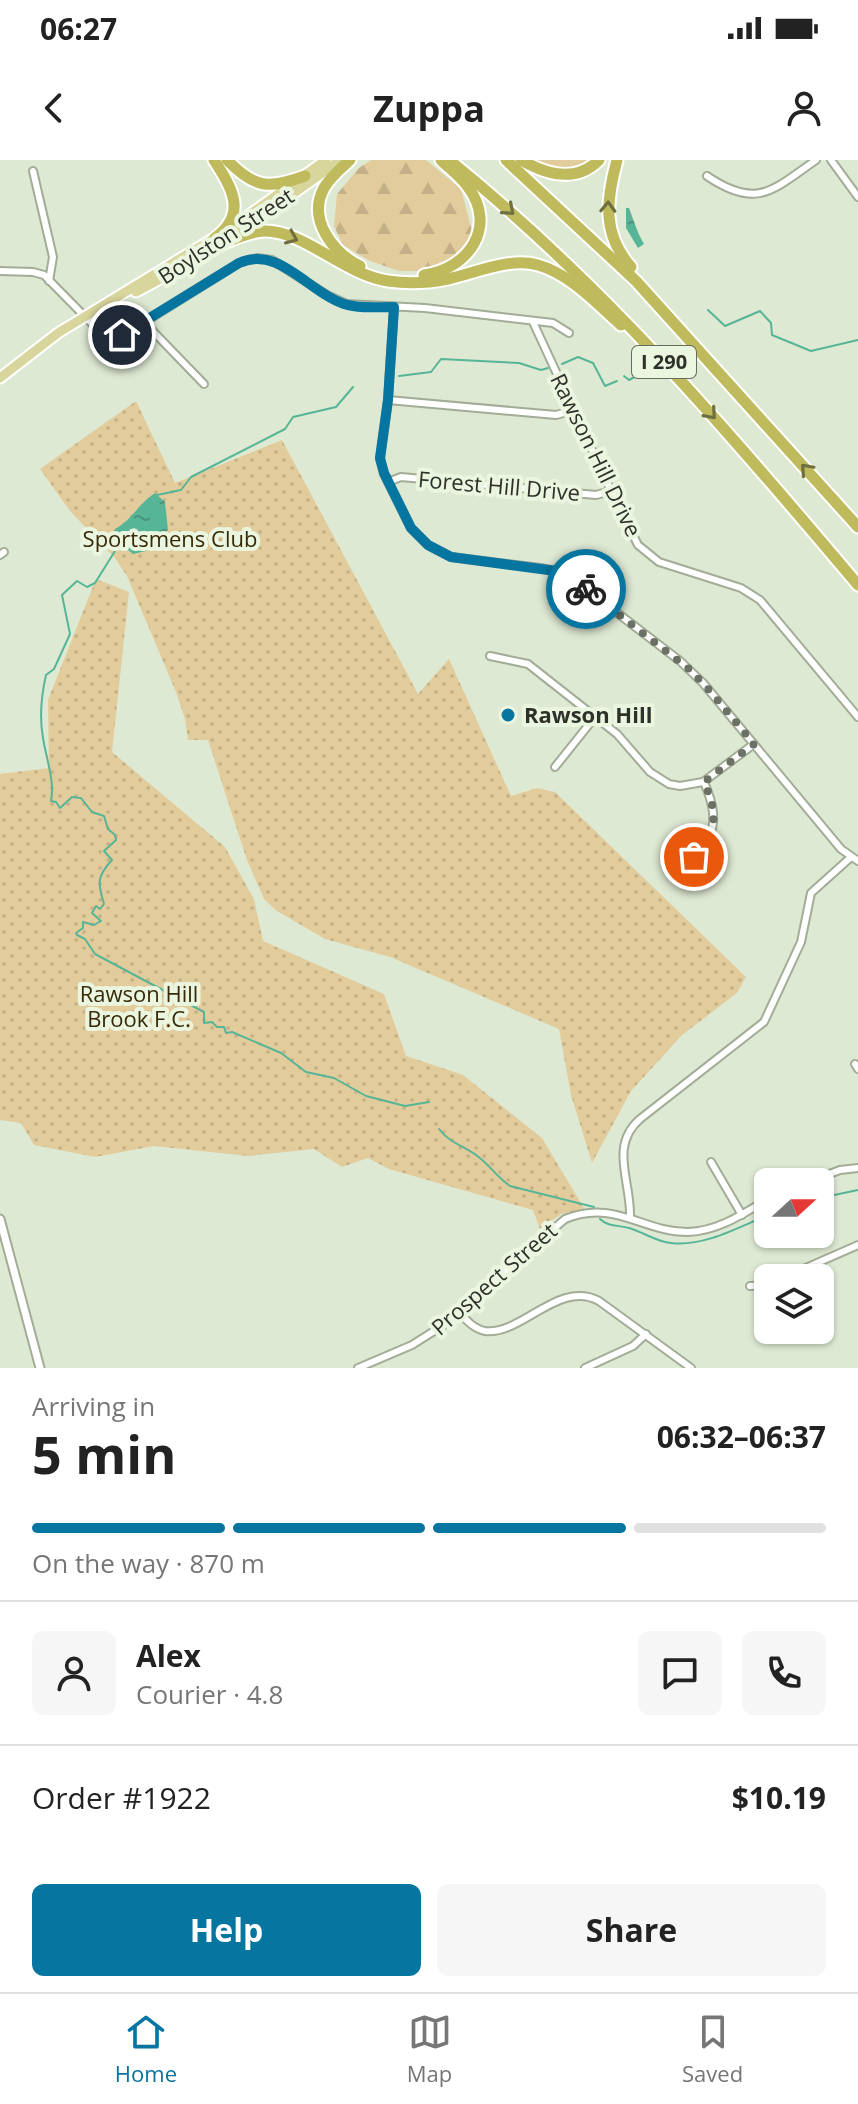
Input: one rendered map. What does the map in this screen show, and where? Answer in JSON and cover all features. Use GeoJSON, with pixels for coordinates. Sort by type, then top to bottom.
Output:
{"type":"FeatureCollection","features":[{"type":"Feature","properties":{"kind":"highway"},"geometry":{"type":"LineString","coordinates":[[214,160],[230,184],[234,201],[230,224],[217,242]]}},
{"type":"Feature","properties":{"kind":"highway"},"geometry":{"type":"LineString","coordinates":[[227,160],[248,180],[260,184],[273,185],[305,176]]}},
{"type":"Feature","properties":{"kind":"highway"},"geometry":{"type":"LineString","coordinates":[[350,160],[333,175],[322,192],[319,211],[324,233],[343,256],[356,264],[387,274],[411,276],[434,273],[457,264],[469,253],[476,238],[479,221],[475,200],[469,188],[441,160]]}},
{"type":"Feature","properties":{"kind":"highway","name":"I 290"},"geometry":{"type":"LineString","coordinates":[[449,160],[584,278],[669,367],[858,585]]}},
{"type":"Feature","properties":{"kind":"highway","name":"I 290"},"geometry":{"type":"LineString","coordinates":[[506,160],[581,227],[652,297],[858,527]]}},
{"type":"Feature","properties":{"kind":"highway"},"geometry":{"type":"LineString","coordinates":[[521,160],[549,173],[563,175],[584,172],[599,160]]}},
{"type":"Feature","properties":{"kind":"highway"},"geometry":{"type":"LineString","coordinates":[[617,160],[608,200],[608,224],[619,252],[652,297]]}},
{"type":"Feature","properties":{"kind":"highway"},"geometry":{"type":"LineString","coordinates":[[217,242],[254,232],[274,232],[296,239],[361,274],[409,283],[449,279],[510,264],[533,263],[547,268],[576,287],[669,367]]}},
{"type":"Feature","properties":{"kind":"main road","name":"Boylston Street"},"geometry":{"type":"LineString","coordinates":[[217,242],[326,160]]}},
{"type":"Feature","properties":{"kind":"main road","name":"Boylston Street"},"geometry":{"type":"LineString","coordinates":[[0,378],[48,339],[108,304],[158,280],[340,160]]}},
{"type":"Feature","properties":{"kind":"street"},"geometry":{"type":"LineString","coordinates":[[707,176],[735,192],[756,194],[779,186],[816,160]]}},
{"type":"Feature","properties":{"kind":"street"},"geometry":{"type":"LineString","coordinates":[[831,160],[858,197]]}},
{"type":"Feature","properties":{"kind":"street"},"geometry":{"type":"LineString","coordinates":[[33,171],[53,257],[49,281]]}},
{"type":"Feature","properties":{"kind":"street"},"geometry":{"type":"LineString","coordinates":[[0,271],[35,272],[49,281],[103,335],[112,338],[144,322],[239,263],[257,258],[272,260],[344,304],[425,308],[557,324],[569,333]]}},
{"type":"Feature","properties":{"kind":"street"},"geometry":{"type":"LineString","coordinates":[[394,307],[381,465],[413,531],[428,545],[446,555],[468,561],[544,568],[575,580],[689,669],[850,858],[858,861]]}},
{"type":"Feature","properties":{"kind":"street"},"geometry":{"type":"LineString","coordinates":[[144,322],[204,384]]}},
{"type":"Feature","properties":{"kind":"street","name":"Rawson Hill Drive"},"geometry":{"type":"LineString","coordinates":[[533,322],[634,539],[648,554],[666,565],[741,588],[758,598],[858,717]]}},
{"type":"Feature","properties":{"kind":"street"},"geometry":{"type":"LineString","coordinates":[[388,400],[558,415],[574,410]]}},
{"type":"Feature","properties":{"kind":"street","name":"Forest Hill Drive"},"geometry":{"type":"LineString","coordinates":[[388,482],[401,477],[598,495],[611,491]]}},
{"type":"Feature","properties":{"kind":"street"},"geometry":{"type":"LineString","coordinates":[[490,656],[528,664],[617,734],[660,780],[680,786],[704,782],[754,744]]}},
{"type":"Feature","properties":{"kind":"street"},"geometry":{"type":"LineString","coordinates":[[555,767],[595,717]]}},
{"type":"Feature","properties":{"kind":"street"},"geometry":{"type":"LineString","coordinates":[[691,867],[710,837],[714,822],[712,801],[704,782]]}},
{"type":"Feature","properties":{"kind":"street"},"geometry":{"type":"LineString","coordinates":[[630,1216],[629,1189],[622,1163],[623,1144],[628,1131],[764,1022],[800,945],[809,898],[816,887],[850,858]]}},
{"type":"Feature","properties":{"kind":"street"},"geometry":{"type":"LineString","coordinates":[[711,1162],[742,1215]]}},
{"type":"Feature","properties":{"kind":"street"},"geometry":{"type":"LineString","coordinates":[[834,1172],[858,1168]]}},
{"type":"Feature","properties":{"kind":"street","name":"Prospect Street"},"geometry":{"type":"LineString","coordinates":[[358,1368],[427,1337],[565,1219],[594,1213],[630,1216],[688,1232],[716,1227],[754,1208]]}},
{"type":"Feature","properties":{"kind":"street"},"geometry":{"type":"LineString","coordinates":[[0,1219],[40,1368]]}},
{"type":"Feature","properties":{"kind":"street"},"geometry":{"type":"LineString","coordinates":[[815,1264],[858,1245]]}},
{"type":"Feature","properties":{"kind":"street"},"geometry":{"type":"LineString","coordinates":[[750,1286],[754,1286]]}},
{"type":"Feature","properties":{"kind":"street"},"geometry":{"type":"LineString","coordinates":[[459,1312],[473,1326],[490,1331],[562,1300],[587,1295],[691,1368]]}},
{"type":"Feature","properties":{"kind":"street"},"geometry":{"type":"LineString","coordinates":[[585,1368],[633,1346],[646,1334]]}},
{"type":"Feature","properties":{"kind":"green space"},"geometry":{"type":"Polygon","coordinates":[[[371,160],[426,160],[461,189],[472,231],[466,249],[447,265],[422,271],[399,271],[370,261],[343,245],[334,226],[337,194],[359,168],[371,160]]]}},
{"type":"Feature","properties":{"kind":"green space"},"geometry":{"type":"Polygon","coordinates":[[[537,160],[592,160],[565,169],[537,160]]]}},
{"type":"Feature","properties":{"kind":"green space","name":"Rawson Hill"},"geometry":{"type":"Polygon","coordinates":[[[136,401],[175,483],[282,440],[418,694],[449,659],[511,796],[537,788],[555,792],[746,977],[737,993],[682,1035],[631,1091],[592,1163],[571,1095],[559,1029],[390,957],[325,939],[277,911],[264,899],[247,860],[208,740],[188,740],[176,692],[127,576],[115,558],[70,511],[40,469],[136,401]]]}},
{"type":"Feature","properties":{"kind":"green space","name":"Rawson Hill Brook F.C."},"geometry":{"type":"Polygon","coordinates":[[[96,579],[129,592],[112,752],[225,847],[254,899],[263,941],[384,994],[406,1056],[463,1075],[542,1138],[585,1210],[561,1214],[540,1229],[533,1210],[389,1169],[368,1158],[342,1167],[314,1149],[248,1156],[154,1146],[95,1157],[34,1145],[21,1123],[0,1120],[0,774],[49,768],[48,700],[96,579]]]}},
{"type":"Feature","properties":{"kind":"water"},"geometry":{"type":"Polygon","coordinates":[[[626,208],[629,208],[644,244],[638,248],[626,228],[626,208]]]}},
{"type":"Feature","properties":{"kind":"water"},"geometry":{"type":"Polygon","coordinates":[[[155,493],[165,502],[168,530],[146,551],[133,554],[113,534],[155,493]]]}},
{"type":"Feature","properties":{"kind":"waterway"},"geometry":{"type":"LineString","coordinates":[[708,310],[725,326],[760,311],[771,323],[772,335],[811,351],[858,340]]}},
{"type":"Feature","properties":{"kind":"waterway"},"geometry":{"type":"LineString","coordinates":[[562,364],[578,357],[593,363],[605,386],[617,381]]}},
{"type":"Feature","properties":{"kind":"waterway"},"geometry":{"type":"LineString","coordinates":[[399,376],[431,372],[441,359],[519,363],[541,370],[548,368]]}},
{"type":"Feature","properties":{"kind":"waterway"},"geometry":{"type":"LineString","coordinates":[[624,376],[629,380],[642,373]]}},
{"type":"Feature","properties":{"kind":"waterway"},"geometry":{"type":"LineString","coordinates":[[157,495],[181,490],[191,477],[285,429],[293,417],[336,407],[353,387]]}},
{"type":"Feature","properties":{"kind":"waterway"},"geometry":{"type":"LineString","coordinates":[[115,551],[95,583],[87,587],[77,581],[62,595],[70,634],[54,669],[46,675],[42,699],[42,730],[51,778],[51,801],[60,808],[72,797],[81,798],[92,812],[104,816],[116,840],[104,851],[112,860],[100,881],[104,904],[100,909],[96,906],[92,913],[101,921],[94,925],[83,922],[83,928],[77,935],[85,939],[95,954],[204,1012],[204,1023],[212,1022],[217,1027],[224,1027],[226,1033],[232,1032],[281,1053],[306,1072],[334,1078],[366,1096],[405,1106],[429,1102]]}},
{"type":"Feature","properties":{"kind":"waterway"},"geometry":{"type":"LineString","coordinates":[[439,1129],[485,1162],[510,1186],[594,1207]]}},
{"type":"Feature","properties":{"kind":"waterway"},"geometry":{"type":"LineString","coordinates":[[834,1195],[858,1190]]}},
{"type":"Feature","properties":{"kind":"waterway"},"geometry":{"type":"LineString","coordinates":[[600,1219],[671,1243],[696,1242],[754,1221]]}},
{"type":"Feature","properties":{"kind":"way so far"},"geometry":{"type":"LineString","coordinates":[[586,589],[689,669],[754,744],[704,782],[712,801],[714,822],[707,841],[694,857]]}},
{"type":"Feature","properties":{"kind":"place","name":"Rawson Hill"},"geometry":{"type":"Point","coordinates":[508,715]}},
{"type":"Feature","properties":{"kind":"route"},"geometry":{"type":"LineString","coordinates":[[122,335],[239,263],[257,258],[272,260],[344,304],[394,307],[388,400],[380,458],[384,473],[412,529],[428,545],[451,557],[556,571],[569,576],[586,589]]}},
{"type":"Feature","properties":{"kind":"park label","name":"Sportsmens Club"},"geometry":{"type":"Point","coordinates":[170,539]}}]}
